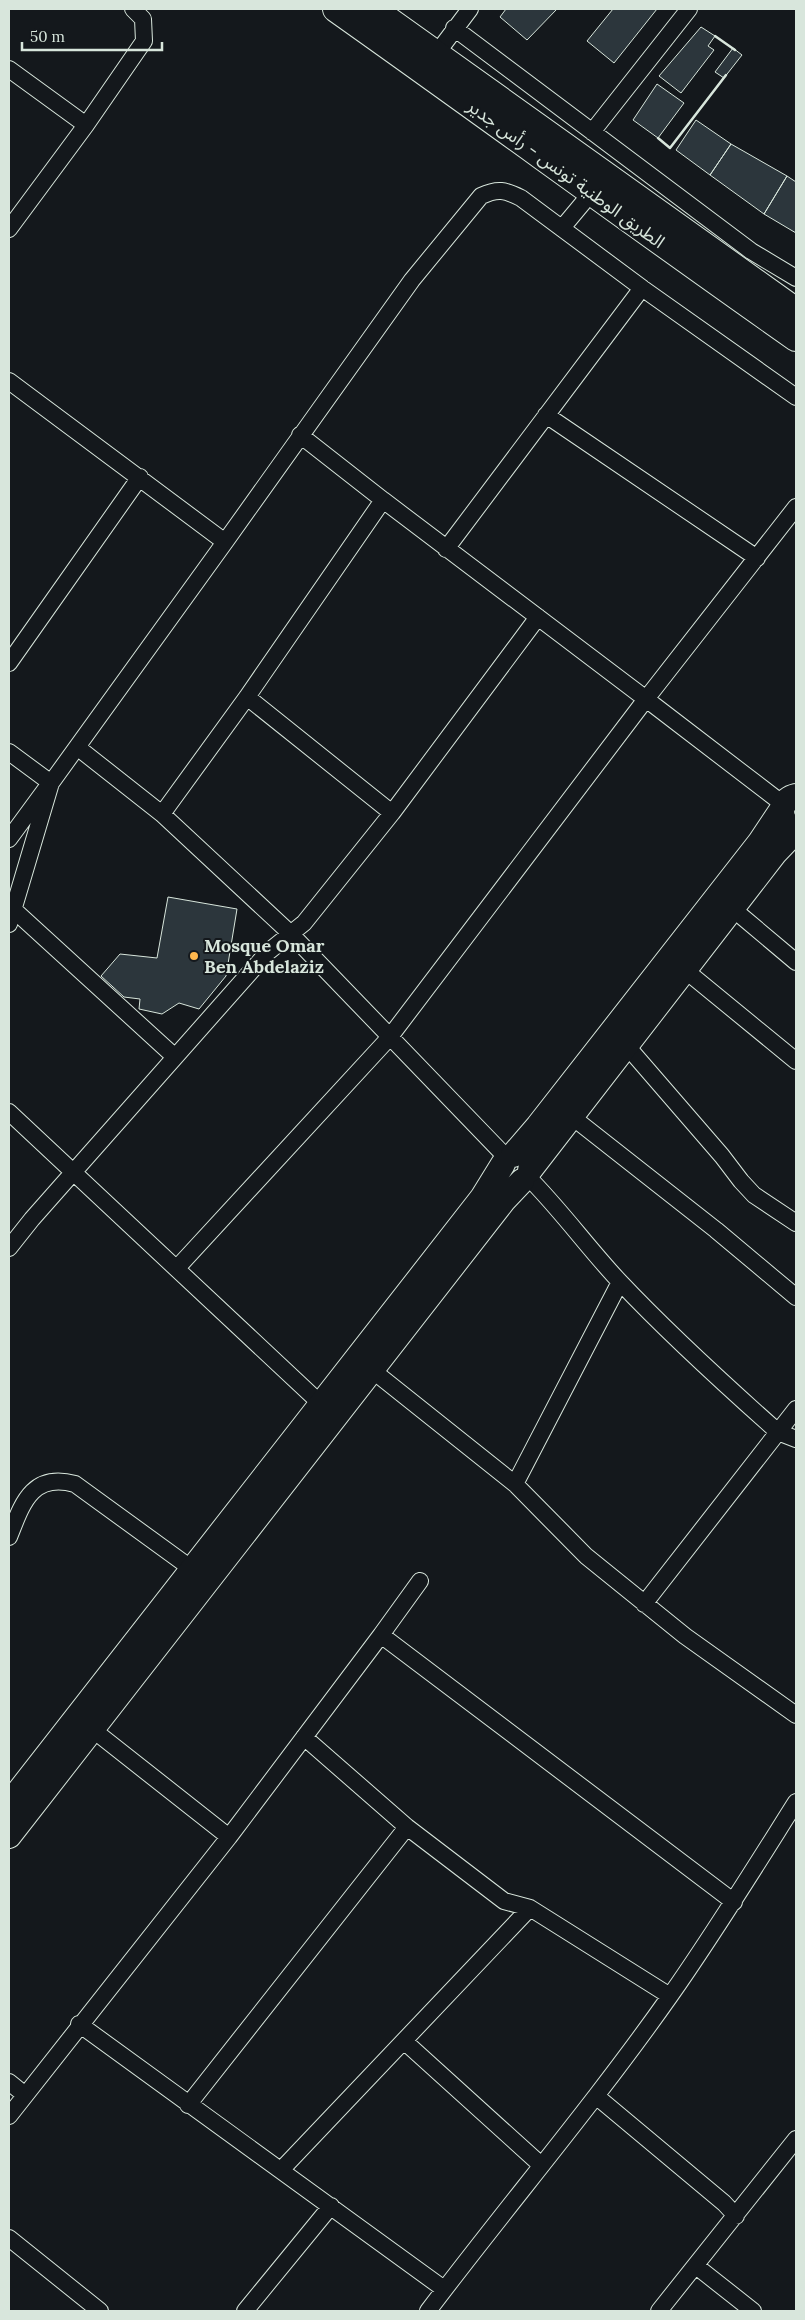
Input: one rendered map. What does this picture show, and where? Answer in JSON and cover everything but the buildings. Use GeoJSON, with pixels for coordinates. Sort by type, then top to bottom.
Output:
{"type":"FeatureCollection","features":[{"type":"Feature","properties":{"kind":"main road","name":"الطريق الوطنية تونس - رأس جدير"},"geometry":{"type":"LineString","coordinates":[[336,9],[592,192],[664,246],[796,338]]}},
{"type":"Feature","properties":{"kind":"main road","name":"الطريق الوطنية تونس - رأس جدير"},"geometry":{"type":"LineString","coordinates":[[373,9],[587,162],[745,261],[796,312]]}},
{"type":"Feature","properties":{"kind":"main road"},"geometry":{"type":"LineString","coordinates":[[9,1804],[482,1198],[571,1116],[782,844],[796,829],[786,823],[781,814],[790,800]]}},
{"type":"Feature","properties":{"kind":"main road"},"geometry":{"type":"LineString","coordinates":[[9,1836],[504,1200],[517,1167],[538,1126],[760,842],[790,800]]}},
{"type":"Feature","properties":{"kind":"street"},"geometry":{"type":"LineString","coordinates":[[10,225],[86,125],[144,42],[143,19],[134,9]]}},
{"type":"Feature","properties":{"kind":"street"},"geometry":{"type":"LineString","coordinates":[[437,53],[470,9]]}},
{"type":"Feature","properties":{"kind":"street"},"geometry":{"type":"LineString","coordinates":[[587,162],[597,136],[689,9]]}},
{"type":"Feature","properties":{"kind":"street"},"geometry":{"type":"LineString","coordinates":[[454,28],[597,136],[745,261],[796,278]]}},
{"type":"Feature","properties":{"kind":"street"},"geometry":{"type":"LineString","coordinates":[[9,69],[86,125]]}},
{"type":"Feature","properties":{"kind":"street"},"geometry":{"type":"LineString","coordinates":[[9,839],[225,542],[412,280],[482,196],[494,190],[505,190],[521,198],[642,288],[796,397]]}},
{"type":"Feature","properties":{"kind":"street"},"geometry":{"type":"LineString","coordinates":[[562,228],[592,192]]}},
{"type":"Feature","properties":{"kind":"street"},"geometry":{"type":"LineString","coordinates":[[446,550],[642,288]]}},
{"type":"Feature","properties":{"kind":"street"},"geometry":{"type":"LineString","coordinates":[[9,382],[140,477],[225,542]]}},
{"type":"Feature","properties":{"kind":"street"},"geometry":{"type":"LineString","coordinates":[[546,416],[757,558]]}},
{"type":"Feature","properties":{"kind":"street"},"geometry":{"type":"LineString","coordinates":[[300,435],[446,550],[646,699],[790,800]]}},
{"type":"Feature","properties":{"kind":"street"},"geometry":{"type":"LineString","coordinates":[[9,662],[140,477]]}},
{"type":"Feature","properties":{"kind":"street"},"geometry":{"type":"LineString","coordinates":[[162,814],[247,697],[383,500]]}},
{"type":"Feature","properties":{"kind":"street"},"geometry":{"type":"LineString","coordinates":[[177,1268],[389,1038],[646,699],[796,507]]}},
{"type":"Feature","properties":{"kind":"street"},"geometry":{"type":"LineString","coordinates":[[9,1248],[32,1219],[74,1174],[175,1056],[268,952],[304,923],[392,814],[538,617]]}},
{"type":"Feature","properties":{"kind":"street"},"geometry":{"type":"LineString","coordinates":[[247,697],[392,814]]}},
{"type":"Feature","properties":{"kind":"street"},"geometry":{"type":"LineString","coordinates":[[77,747],[162,814],[291,934],[389,1038],[556,1204],[572,1227],[620,1282],[681,1344],[778,1432],[796,1439]]}},
{"type":"Feature","properties":{"kind":"street"},"geometry":{"type":"LineString","coordinates":[[9,752],[51,783]]}},
{"type":"Feature","properties":{"kind":"street"},"geometry":{"type":"LineString","coordinates":[[51,783],[11,917],[175,1056]]}},
{"type":"Feature","properties":{"kind":"street"},"geometry":{"type":"LineString","coordinates":[[733,909],[796,962]]}},
{"type":"Feature","properties":{"kind":"street"},"geometry":{"type":"LineString","coordinates":[[685,970],[796,1060]]}},
{"type":"Feature","properties":{"kind":"street"},"geometry":{"type":"LineString","coordinates":[[626,1045],[722,1156],[740,1181],[754,1195],[796,1223]]}},
{"type":"Feature","properties":{"kind":"street"},"geometry":{"type":"LineString","coordinates":[[9,1112],[321,1404]]}},
{"type":"Feature","properties":{"kind":"street"},"geometry":{"type":"LineString","coordinates":[[571,1116],[716,1230],[796,1297]]}},
{"type":"Feature","properties":{"kind":"street"},"geometry":{"type":"LineString","coordinates":[[515,1484],[620,1282]]}},
{"type":"Feature","properties":{"kind":"street"},"geometry":{"type":"LineString","coordinates":[[372,1370],[515,1484],[586,1556],[644,1604],[684,1636],[796,1715]]}},
{"type":"Feature","properties":{"kind":"street"},"geometry":{"type":"LineString","coordinates":[[644,1604],[796,1409]]}},
{"type":"Feature","properties":{"kind":"street"},"geometry":{"type":"LineString","coordinates":[[9,1537],[25,1498],[36,1487],[46,1483],[64,1481],[75,1484],[192,1569]]}},
{"type":"Feature","properties":{"kind":"street"},"geometry":{"type":"LineString","coordinates":[[9,2116],[79,2024],[229,1837],[381,1636],[420,1581]]}},
{"type":"Feature","properties":{"kind":"street"},"geometry":{"type":"LineString","coordinates":[[381,1636],[734,1902]]}},
{"type":"Feature","properties":{"kind":"street"},"geometry":{"type":"LineString","coordinates":[[92,1729],[229,1837]]}},
{"type":"Feature","properties":{"kind":"street"},"geometry":{"type":"LineString","coordinates":[[304,1737],[407,1827],[504,1901],[530,1908],[595,1947],[670,1996]]}},
{"type":"Feature","properties":{"kind":"street"},"geometry":{"type":"LineString","coordinates":[[428,2311],[596,2096],[670,1996],[734,1902],[796,1802]]}},
{"type":"Feature","properties":{"kind":"street"},"geometry":{"type":"LineString","coordinates":[[188,2105],[407,1827]]}},
{"type":"Feature","properties":{"kind":"street"},"geometry":{"type":"LineString","coordinates":[[282,2170],[530,1908]]}},
{"type":"Feature","properties":{"kind":"street"},"geometry":{"type":"LineString","coordinates":[[79,2024],[188,2105],[282,2170],[444,2289]]}},
{"type":"Feature","properties":{"kind":"street"},"geometry":{"type":"LineString","coordinates":[[404,2041],[542,2165]]}},
{"type":"Feature","properties":{"kind":"street"},"geometry":{"type":"LineString","coordinates":[[9,2082],[25,2095]]}},
{"type":"Feature","properties":{"kind":"street"},"geometry":{"type":"LineString","coordinates":[[596,2096],[724,2203],[736,2216]]}},
{"type":"Feature","properties":{"kind":"street"},"geometry":{"type":"LineString","coordinates":[[660,2311],[796,2139]]}},
{"type":"Feature","properties":{"kind":"street"},"geometry":{"type":"LineString","coordinates":[[245,2311],[331,2206]]}},
{"type":"Feature","properties":{"kind":"street"},"geometry":{"type":"LineString","coordinates":[[9,2238],[100,2311]]}},
{"type":"Feature","properties":{"kind":"street"},"geometry":{"type":"LineString","coordinates":[[696,2266],[754,2311]]}},
{"type":"Feature","properties":{"kind":"wall"},"geometry":{"type":"LineString","coordinates":[[715,36],[735,50]]}},
{"type":"Feature","properties":{"kind":"wall"},"geometry":{"type":"LineString","coordinates":[[658,138],[670,148],[726,75]]}},
{"type":"Feature","properties":{"kind":"place","name":"Mosque Omar Ben Abdelaziz"},"geometry":{"type":"Point","coordinates":[194,956]}}]}
